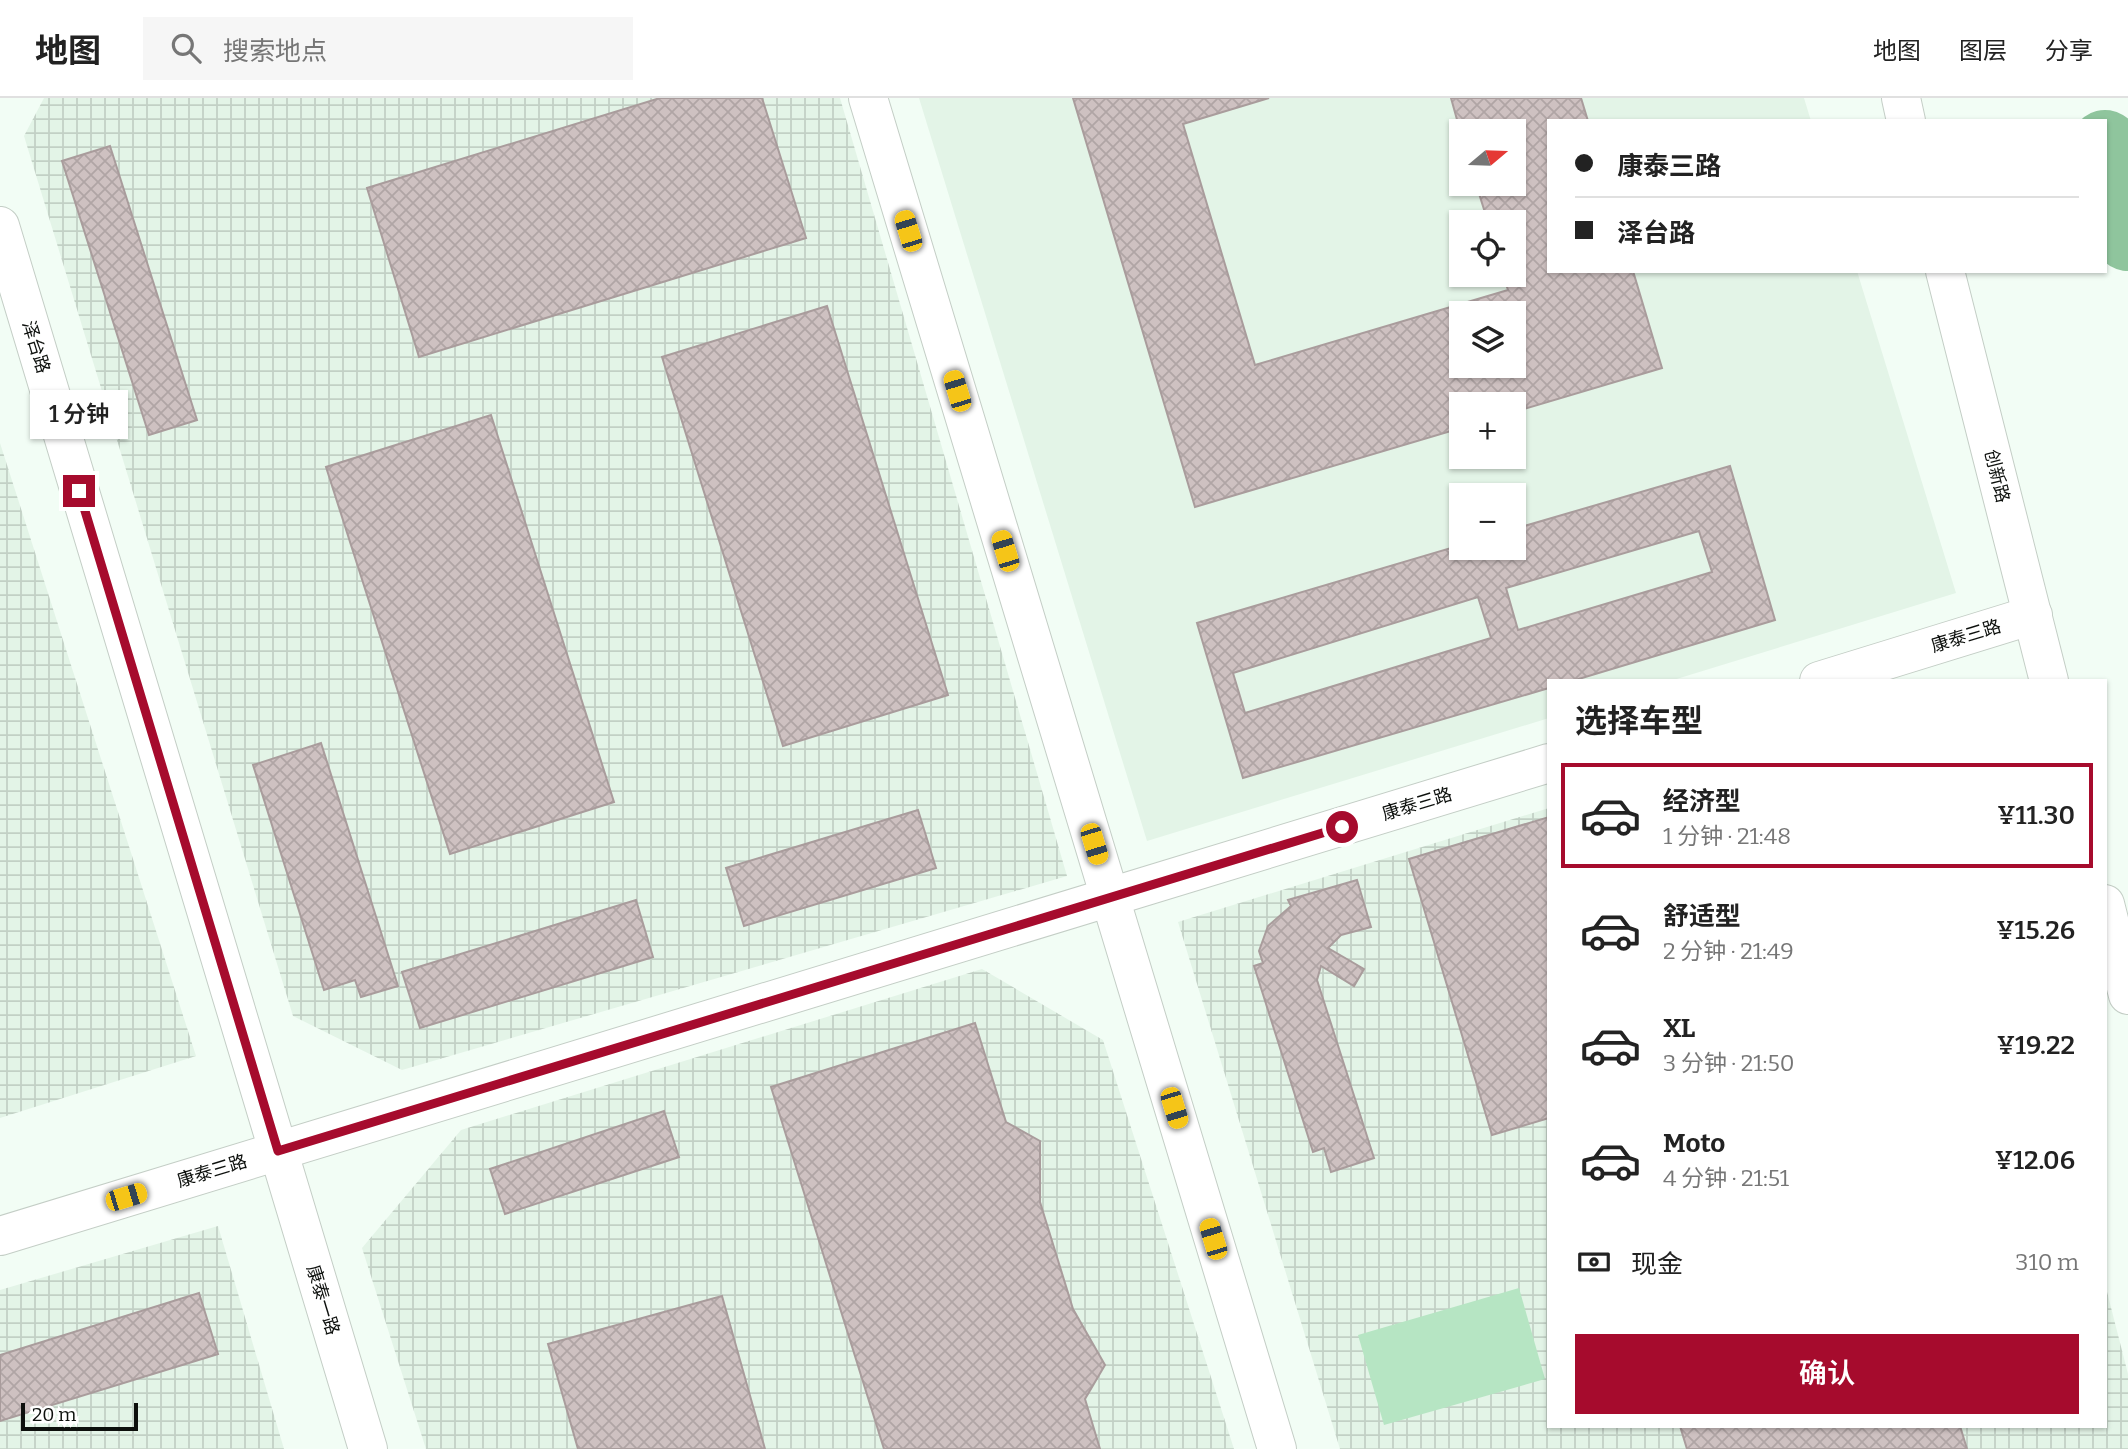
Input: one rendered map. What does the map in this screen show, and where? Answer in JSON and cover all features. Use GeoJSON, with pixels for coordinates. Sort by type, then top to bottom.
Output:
{"type":"FeatureCollection","features":[{"type":"Feature","properties":{"kind":"street"},"geometry":{"type":"LineString","coordinates":[[868,98],[1277,1449]]}},
{"type":"Feature","properties":{"kind":"street"},"geometry":{"type":"LineString","coordinates":[[1900,98],[1905,119]]}},
{"type":"Feature","properties":{"kind":"street","name":"泽台路"},"geometry":{"type":"LineString","coordinates":[[0,226],[278,1151]]}},
{"type":"Feature","properties":{"kind":"street","name":"创新路"},"geometry":{"type":"LineString","coordinates":[[1946,273],[2049,679]]}},
{"type":"Feature","properties":{"kind":"street","name":"康泰三路"},"geometry":{"type":"LineString","coordinates":[[1825,679],[2033,615]]}},
{"type":"Feature","properties":{"kind":"street","name":"康泰三路"},"geometry":{"type":"LineString","coordinates":[[0,1236],[1547,765]]}},
{"type":"Feature","properties":{"kind":"street"},"geometry":{"type":"LineString","coordinates":[[2107,912],[2128,995]]}},
{"type":"Feature","properties":{"kind":"street","name":"康泰一路"},"geometry":{"type":"LineString","coordinates":[[278,1151],[368,1449]]}},
{"type":"Feature","properties":{"kind":"shaded area"},"geometry":{"type":"Polygon","coordinates":[[[44,98],[840,98],[1067,876],[402,1070],[293,1016],[24,136],[44,98]]]}},
{"type":"Feature","properties":{"kind":"shaded area"},"geometry":{"type":"Polygon","coordinates":[[[919,98],[1804,98],[1810,119],[1547,119],[1547,273],[1858,273],[1956,593],[1676,679],[1547,679],[1547,719],[1147,841],[919,98]]]}},
{"type":"Feature","properties":{"kind":"shaded area"},"geometry":{"type":"Polygon","coordinates":[[[0,443],[196,1056],[0,1118],[0,443]]]}},
{"type":"Feature","properties":{"kind":"shaded area"},"geometry":{"type":"Polygon","coordinates":[[[1547,809],[1547,1428],[2107,1428],[2107,1292],[2128,1374],[2128,1449],[1340,1449],[1178,922],[1547,809]]]}},
{"type":"Feature","properties":{"kind":"shaded area"},"geometry":{"type":"Polygon","coordinates":[[[982,969],[1103,1040],[1234,1449],[426,1449],[362,1248],[461,1130],[982,969]]]}},
{"type":"Feature","properties":{"kind":"shaded area"},"geometry":{"type":"Polygon","coordinates":[[[218,1226],[284,1449],[0,1449],[0,1290],[218,1226]]]}},
{"type":"Feature","properties":{"kind":"green space"},"geometry":{"type":"Polygon","coordinates":[[[1519,1288],[1545,1379],[1384,1425],[1358,1335],[1519,1288]]]}},
{"type":"Feature","properties":{"kind":"building"},"geometry":{"type":"Polygon","coordinates":[[[660,98],[762,98],[806,238],[419,357],[367,188],[660,98]]]}},
{"type":"Feature","properties":{"kind":"building"},"geometry":{"type":"Polygon","coordinates":[[[1073,98],[1269,98],[1183,124],[1255,365],[1449,307],[1449,378],[1526,378],[1526,301],[1471,301],[1508,290],[1507,287],[1526,287],[1526,210],[1484,210],[1480,196],[1526,196],[1526,119],[1457,119],[1451,98],[1581,98],[1587,119],[1547,119],[1547,273],[1634,273],[1662,368],[1526,408],[1526,392],[1449,392],[1449,432],[1195,507],[1073,98]]]}},
{"type":"Feature","properties":{"kind":"building"},"geometry":{"type":"Polygon","coordinates":[[[110,146],[197,420],[149,435],[62,161],[110,146]]]}},
{"type":"Feature","properties":{"kind":"building"},"geometry":{"type":"Polygon","coordinates":[[[827,306],[948,695],[783,746],[662,357],[827,306]]]}},
{"type":"Feature","properties":{"kind":"building"},"geometry":{"type":"Polygon","coordinates":[[[491,415],[614,802],[450,854],[326,467],[491,415]]]}},
{"type":"Feature","properties":{"kind":"building"},"geometry":{"type":"Polygon","coordinates":[[[1730,466],[1775,620],[1579,679],[1547,679],[1547,689],[1243,778],[1197,623],[1449,549],[1449,560],[1526,560],[1526,526],[1730,466]],[[1699,531],[1506,588],[1518,630],[1712,572],[1699,531]],[[1478,597],[1233,673],[1245,713],[1491,638],[1478,597]]]}},
{"type":"Feature","properties":{"kind":"building"},"geometry":{"type":"Polygon","coordinates":[[[321,743],[398,986],[361,997],[355,980],[324,990],[253,765],[321,743]]]}},
{"type":"Feature","properties":{"kind":"building"},"geometry":{"type":"Polygon","coordinates":[[[918,810],[936,868],[744,926],[726,868],[918,810]]]}},
{"type":"Feature","properties":{"kind":"building"},"geometry":{"type":"Polygon","coordinates":[[[1547,818],[1547,1119],[1492,1135],[1409,859],[1547,818]]]}},
{"type":"Feature","properties":{"kind":"building"},"geometry":{"type":"Polygon","coordinates":[[[1357,880],[1371,927],[1341,935],[1328,948],[1364,969],[1354,986],[1321,966],[1317,980],[1374,1158],[1331,1172],[1324,1148],[1313,1152],[1254,966],[1263,963],[1259,951],[1268,926],[1291,906],[1288,900],[1357,880]]]}},
{"type":"Feature","properties":{"kind":"building"},"geometry":{"type":"Polygon","coordinates":[[[636,900],[653,957],[420,1028],[402,972],[636,900]]]}},
{"type":"Feature","properties":{"kind":"building"},"geometry":{"type":"Polygon","coordinates":[[[975,1023],[1006,1122],[1040,1141],[1040,1202],[1073,1309],[1105,1365],[1085,1399],[1100,1449],[884,1449],[771,1087],[975,1023]]]}},
{"type":"Feature","properties":{"kind":"building"},"geometry":{"type":"Polygon","coordinates":[[[664,1111],[679,1157],[505,1214],[490,1169],[664,1111]]]}},
{"type":"Feature","properties":{"kind":"building"},"geometry":{"type":"Polygon","coordinates":[[[199,1293],[218,1354],[0,1421],[0,1355],[199,1293]]]}},
{"type":"Feature","properties":{"kind":"building"},"geometry":{"type":"Polygon","coordinates":[[[722,1296],[765,1449],[578,1449],[548,1344],[722,1296]]]}},
{"type":"Feature","properties":{"kind":"building"},"geometry":{"type":"Polygon","coordinates":[[[1681,1428],[1961,1428],[1967,1449],[1687,1449],[1681,1428]]]}},
{"type":"Feature","properties":{"kind":"waterway"},"geometry":{"type":"LineString","coordinates":[[2107,153],[2128,236]]}},
{"type":"Feature","properties":{"kind":"route"},"geometry":{"type":"LineString","coordinates":[[79,491],[278,1151],[1342,827]]}}]}
